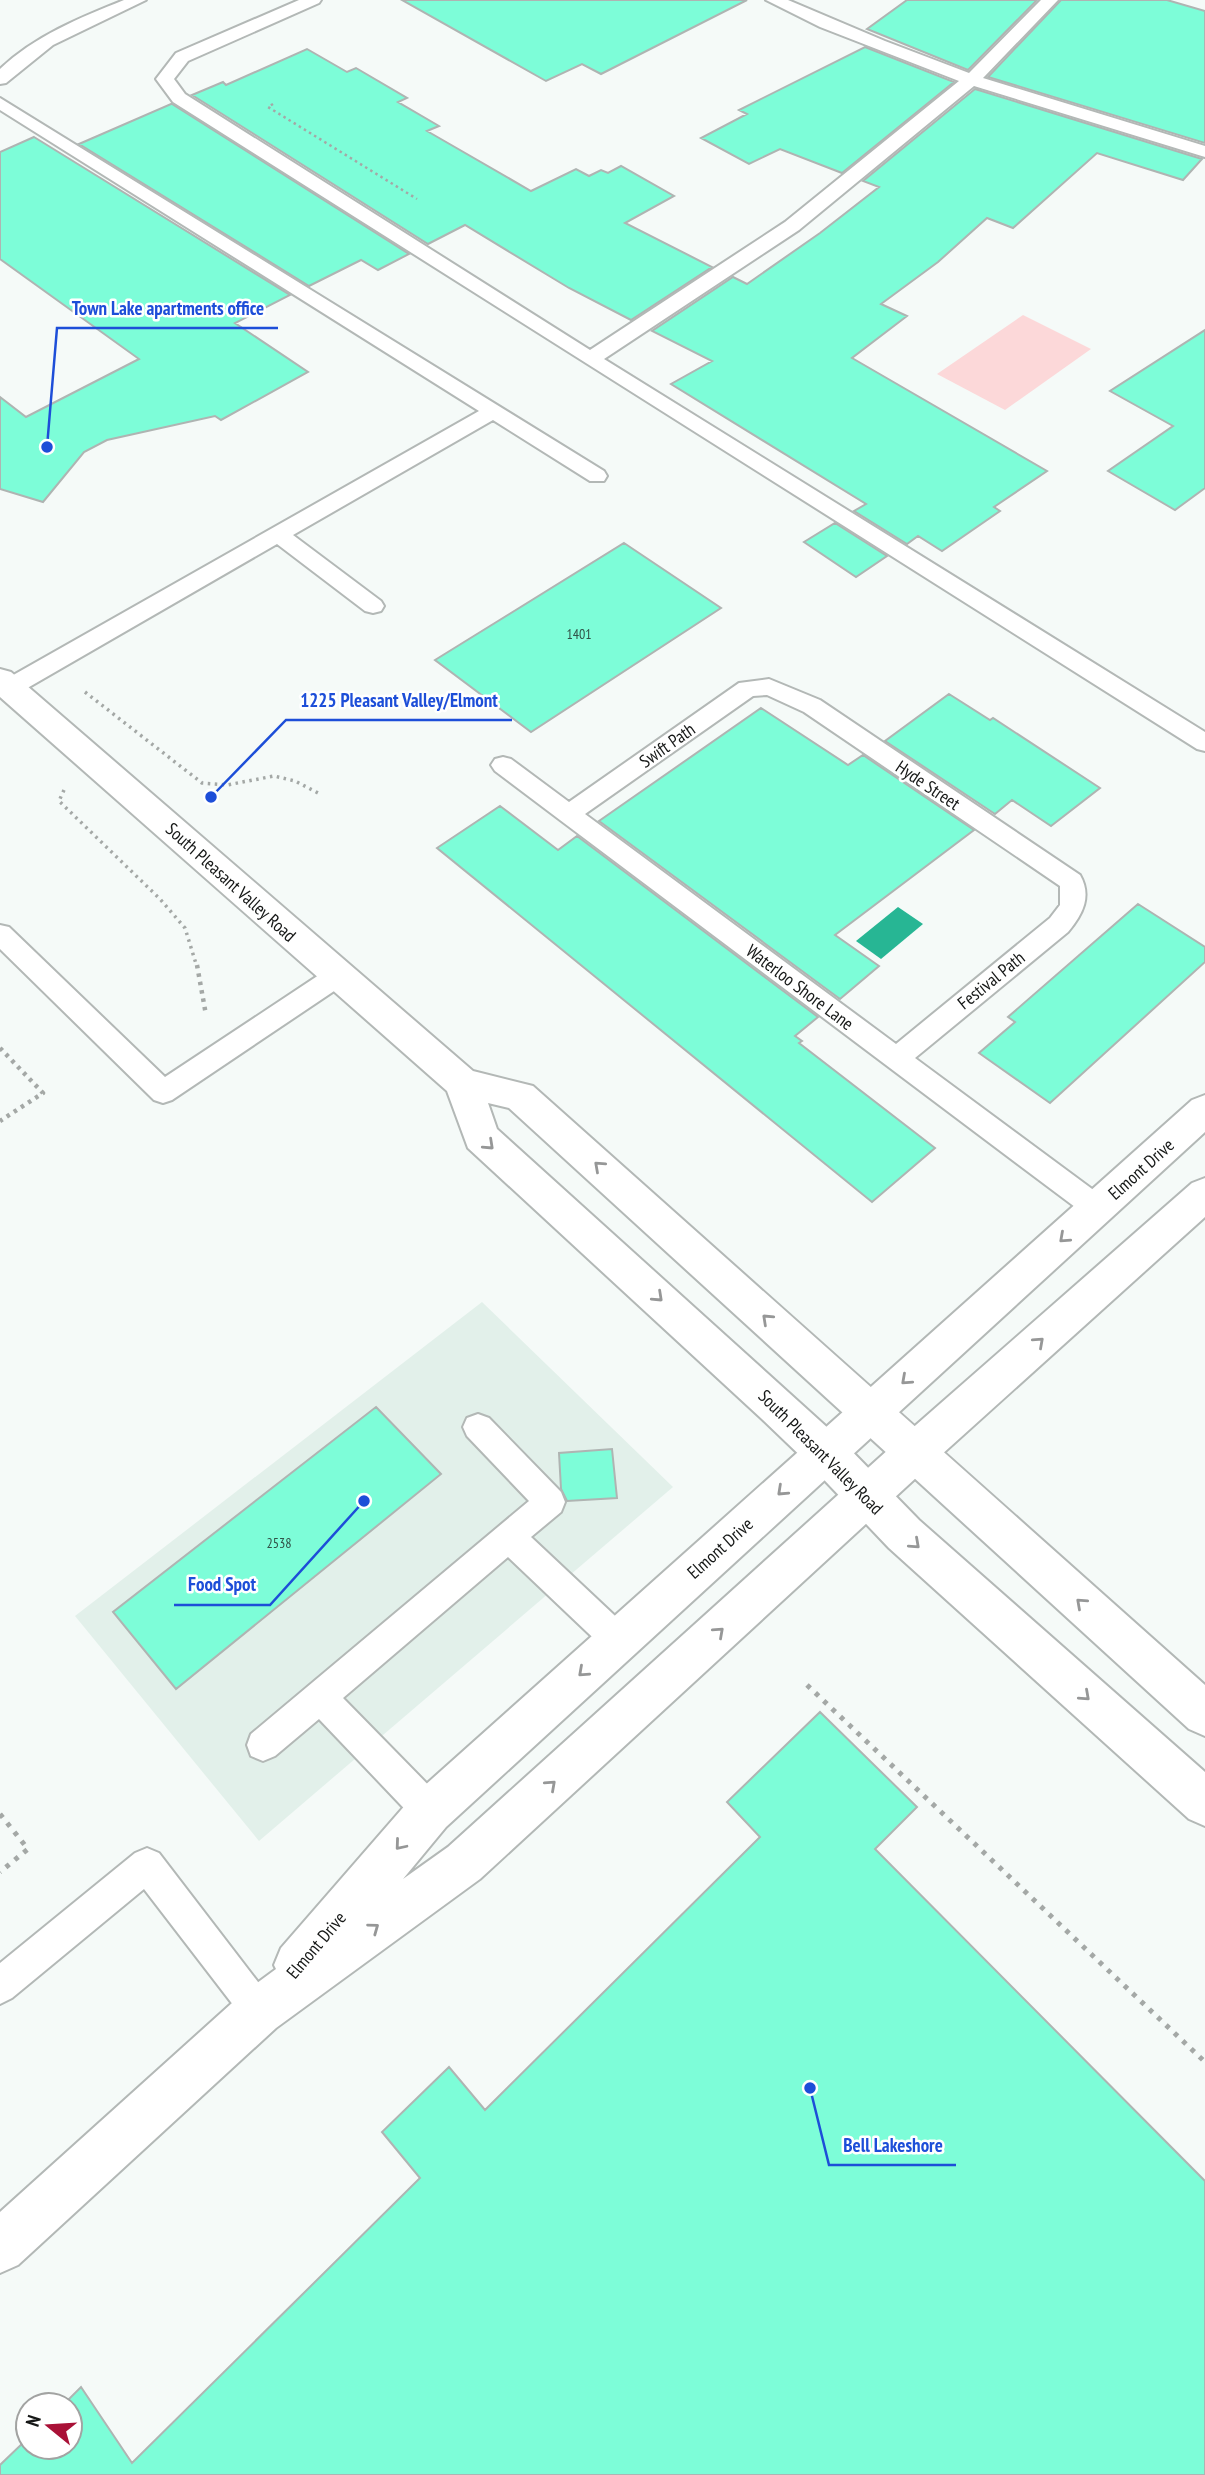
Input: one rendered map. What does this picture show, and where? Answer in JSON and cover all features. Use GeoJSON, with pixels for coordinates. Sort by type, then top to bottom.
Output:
{"type":"FeatureCollection","features":[{"type":"Feature","properties":{"kind":"main road","name":"South Pleasant Valley Road"},"geometry":{"type":"LineString","coordinates":[[5,684],[462,1083],[520,1096],[1205,1714]]}},
{"type":"Feature","properties":{"kind":"main road","name":"South Pleasant Valley Road"},"geometry":{"type":"LineString","coordinates":[[462,1083],[481,1137],[825,1452],[904,1534],[1205,1803]]}},
{"type":"Feature","properties":{"kind":"main road","name":"Elmont Drive"},"geometry":{"type":"LineString","coordinates":[[260,2011],[430,1811],[1205,1110]]}},
{"type":"Feature","properties":{"kind":"main road","name":"Elmont Drive"},"geometry":{"type":"LineString","coordinates":[[0,2247],[260,2011],[464,1863],[915,1452],[1205,1194]]}},
{"type":"Feature","properties":{"kind":"lane"},"geometry":{"type":"LineString","coordinates":[[0,79],[16,62],[67,29],[138,0]]}},
{"type":"Feature","properties":{"kind":"lane"},"geometry":{"type":"LineString","coordinates":[[313,0],[182,57],[165,79],[179,98],[590,359],[1205,743]]}},
{"type":"Feature","properties":{"kind":"lane"},"geometry":{"type":"LineString","coordinates":[[774,0],[842,32],[1092,121],[1205,152]]}},
{"type":"Feature","properties":{"kind":"lane"},"geometry":{"type":"LineString","coordinates":[[590,359],[792,226],[973,78],[1050,0]]}},
{"type":"Feature","properties":{"kind":"lane"},"geometry":{"type":"LineString","coordinates":[[0,103],[597,476]]}},
{"type":"Feature","properties":{"kind":"lane"},"geometry":{"type":"LineString","coordinates":[[5,684],[278,534],[494,411]]}},
{"type":"Feature","properties":{"kind":"lane"},"geometry":{"type":"LineString","coordinates":[[278,534],[373,606]]}},
{"type":"Feature","properties":{"kind":"lane","name":"Swift Path"},"geometry":{"type":"LineString","coordinates":[[568,814],[747,689],[769,687]]}},
{"type":"Feature","properties":{"kind":"lane","name":"Hyde Street"},"geometry":{"type":"LineString","coordinates":[[769,687],[812,706],[1071,881],[1076,896]]}},
{"type":"Feature","properties":{"kind":"lane","name":"Waterloo Shore Lane"},"geometry":{"type":"LineString","coordinates":[[503,765],[1097,1208]]}},
{"type":"Feature","properties":{"kind":"lane","name":"Festival Path"},"geometry":{"type":"LineString","coordinates":[[897,1058],[1059,925],[1073,910],[1076,896]]}},
{"type":"Feature","properties":{"kind":"lane"},"geometry":{"type":"LineString","coordinates":[[0,934],[163,1092],[337,976]]}},
{"type":"Feature","properties":{"kind":"lane"},"geometry":{"type":"LineString","coordinates":[[263,1745],[550,1503],[478,1427]]}},
{"type":"Feature","properties":{"kind":"lane"},"geometry":{"type":"LineString","coordinates":[[509,1537],[618,1640]]}},
{"type":"Feature","properties":{"kind":"lane"},"geometry":{"type":"LineString","coordinates":[[320,1697],[430,1811]]}},
{"type":"Feature","properties":{"kind":"lane"},"geometry":{"type":"LineString","coordinates":[[0,1986],[147,1865],[260,2011]]}},
{"type":"Feature","properties":{"kind":"path"},"geometry":{"type":"LineString","coordinates":[[274,104],[268,107],[417,199]]}},
{"type":"Feature","properties":{"kind":"path"},"geometry":{"type":"LineString","coordinates":[[5,684],[78,687],[202,783],[228,787],[267,776],[281,777],[320,794]]}},
{"type":"Feature","properties":{"kind":"path"},"geometry":{"type":"LineString","coordinates":[[82,751],[59,801],[160,899],[185,928],[195,954],[207,1016]]}},
{"type":"Feature","properties":{"kind":"path"},"geometry":{"type":"LineString","coordinates":[[0,1048],[43,1093],[0,1121]]}},
{"type":"Feature","properties":{"kind":"path"},"geometry":{"type":"LineString","coordinates":[[807,1685],[1205,2062]]}},
{"type":"Feature","properties":{"kind":"path"},"geometry":{"type":"LineString","coordinates":[[0,1814],[28,1849],[0,1872]]}},
{"type":"Feature","properties":{"kind":"shaded area"},"geometry":{"type":"Polygon","coordinates":[[[1023,315],[1091,349],[1005,410],[937,374],[1023,315]]]}},
{"type":"Feature","properties":{"kind":"shaded area"},"geometry":{"type":"Polygon","coordinates":[[[898,907],[923,924],[881,959],[856,941],[898,907]]]}},
{"type":"Feature","properties":{"kind":"shaded area"},"geometry":{"type":"Polygon","coordinates":[[[482,1302],[673,1487],[259,1841],[75,1616],[482,1302]]]}},
{"type":"Feature","properties":{"kind":"building"},"geometry":{"type":"Polygon","coordinates":[[[402,0],[747,0],[601,74],[582,64],[546,81],[402,0]]]}},
{"type":"Feature","properties":{"kind":"building"},"geometry":{"type":"Polygon","coordinates":[[[907,0],[1037,0],[968,70],[867,29],[907,0]]]}},
{"type":"Feature","properties":{"kind":"building"},"geometry":{"type":"Polygon","coordinates":[[[1061,0],[1167,0],[1205,11],[1205,143],[988,77],[1061,0]]]}},
{"type":"Feature","properties":{"kind":"building"},"geometry":{"type":"Polygon","coordinates":[[[865,47],[954,82],[842,173],[780,149],[749,164],[701,138],[747,114],[739,110],[865,47]]]}},
{"type":"Feature","properties":{"kind":"building"},"geometry":{"type":"Polygon","coordinates":[[[307,49],[347,72],[356,68],[407,98],[398,102],[439,126],[427,131],[531,191],[576,169],[589,176],[601,170],[608,173],[621,166],[674,196],[625,223],[712,267],[631,320],[569,288],[465,225],[428,244],[192,95],[223,82],[226,85],[307,49]]]}},
{"type":"Feature","properties":{"kind":"building"},"geometry":{"type":"Polygon","coordinates":[[[975,89],[1202,159],[1183,180],[1097,153],[1013,228],[987,218],[938,262],[881,304],[907,316],[852,358],[1047,471],[994,507],[1000,511],[942,551],[918,536],[907,544],[854,511],[866,504],[671,384],[712,361],[652,331],[733,277],[747,284],[820,233],[879,187],[863,181],[975,89]]]}},
{"type":"Feature","properties":{"kind":"building"},"geometry":{"type":"Polygon","coordinates":[[[172,104],[409,254],[378,270],[361,260],[309,286],[79,144],[172,104]]]}},
{"type":"Feature","properties":{"kind":"building"},"geometry":{"type":"Polygon","coordinates":[[[34,137],[290,295],[235,323],[308,372],[221,420],[215,416],[107,440],[84,452],[43,502],[0,489],[0,397],[26,417],[139,359],[0,259],[0,152],[34,137]]]}},
{"type":"Feature","properties":{"kind":"building"},"geometry":{"type":"Polygon","coordinates":[[[1205,330],[1205,488],[1175,510],[1108,471],[1173,426],[1110,391],[1205,330]]]}},
{"type":"Feature","properties":{"kind":"building"},"geometry":{"type":"Polygon","coordinates":[[[835,523],[887,556],[856,577],[804,542],[835,523]]]}},
{"type":"Feature","properties":{"kind":"building"},"geometry":{"type":"Polygon","coordinates":[[[624,543],[721,608],[531,732],[435,660],[624,543]]]}},
{"type":"Feature","properties":{"kind":"building"},"geometry":{"type":"Polygon","coordinates":[[[949,694],[990,720],[993,718],[1100,788],[1051,826],[1012,800],[995,814],[885,741],[949,694]]]}},
{"type":"Feature","properties":{"kind":"building"},"geometry":{"type":"Polygon","coordinates":[[[761,708],[848,765],[863,755],[974,830],[835,935],[879,966],[840,999],[599,821],[761,708]]]}},
{"type":"Feature","properties":{"kind":"building"},"geometry":{"type":"Polygon","coordinates":[[[500,806],[558,850],[577,836],[818,1017],[795,1036],[802,1041],[799,1043],[935,1148],[872,1202],[437,848],[500,806]]]}},
{"type":"Feature","properties":{"kind":"building"},"geometry":{"type":"Polygon","coordinates":[[[1138,904],[1205,947],[1205,962],[1050,1103],[979,1053],[1015,1022],[1008,1017],[1138,904]]]}},
{"type":"Feature","properties":{"kind":"building"},"geometry":{"type":"Polygon","coordinates":[[[376,1407],[441,1474],[176,1689],[113,1612],[376,1407]]]}},
{"type":"Feature","properties":{"kind":"building"},"geometry":{"type":"Polygon","coordinates":[[[612,1449],[617,1498],[567,1501],[561,1489],[559,1453],[612,1449]]]}},
{"type":"Feature","properties":{"kind":"building"},"geometry":{"type":"Polygon","coordinates":[[[820,1712],[917,1807],[875,1849],[1205,2181],[1205,2475],[0,2475],[0,2465],[14,2452],[14,2461],[84,2461],[84,2391],[132,2463],[420,2178],[382,2132],[449,2067],[485,2110],[760,1837],[727,1802],[820,1712]]]}},
{"type":"Feature","properties":{"kind":"place","name":"Town Lake apartments office"},"geometry":{"type":"Point","coordinates":[47,447]}},
{"type":"Feature","properties":{"kind":"place","name":"1225 Pleasant Valley/Elmont"},"geometry":{"type":"Point","coordinates":[211,797]}},
{"type":"Feature","properties":{"kind":"place","name":"Food Spot"},"geometry":{"type":"Point","coordinates":[364,1501]}},
{"type":"Feature","properties":{"kind":"place","name":"Bell Lakeshore"},"geometry":{"type":"Point","coordinates":[810,2088]}}]}
